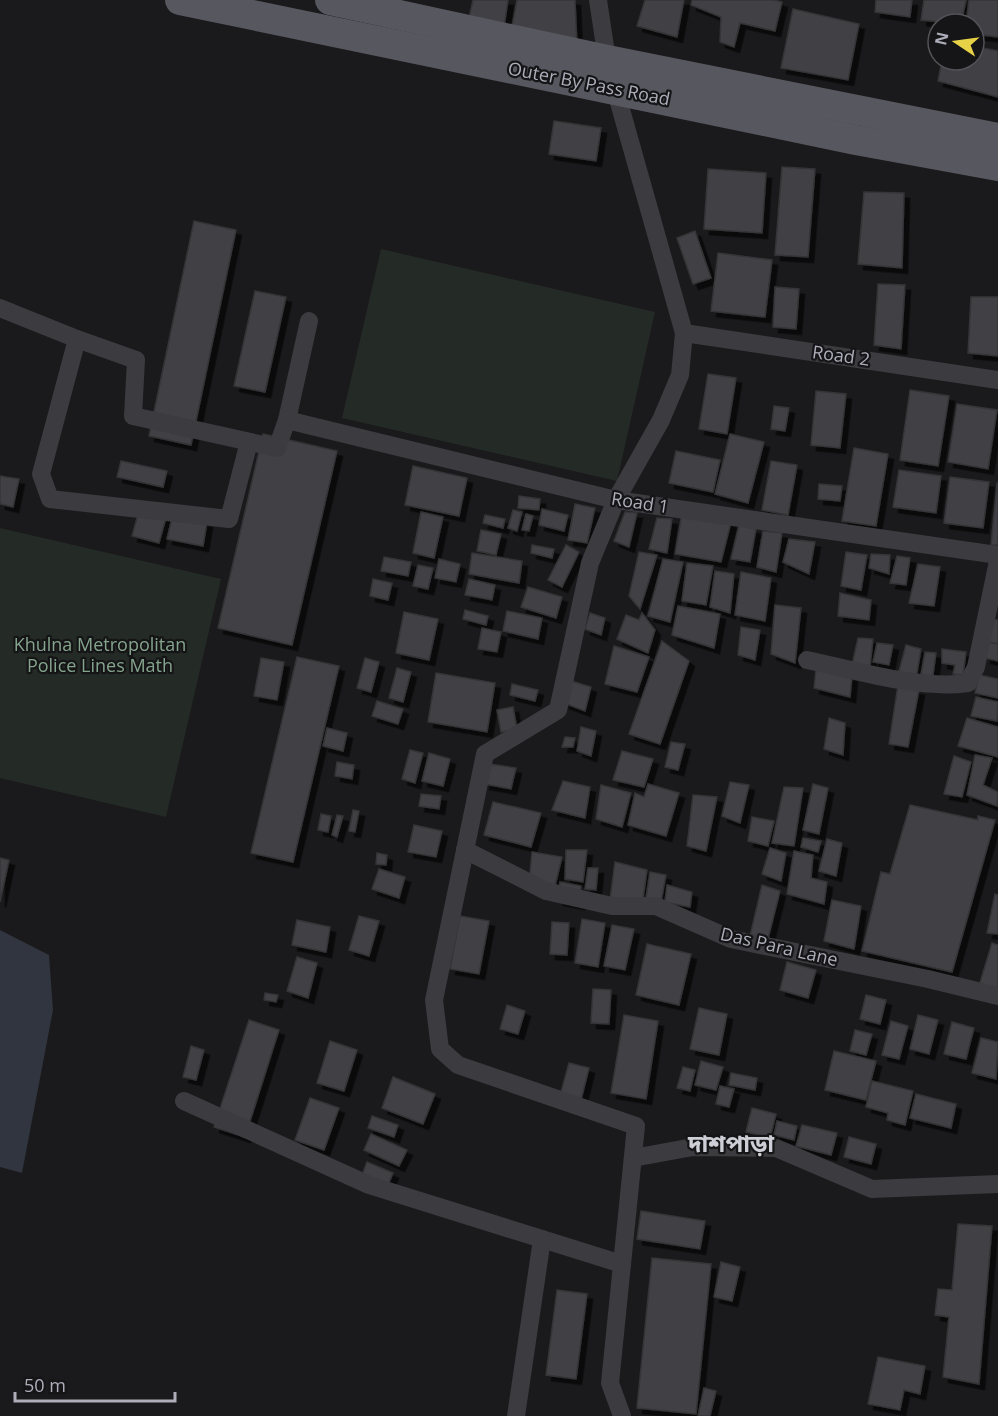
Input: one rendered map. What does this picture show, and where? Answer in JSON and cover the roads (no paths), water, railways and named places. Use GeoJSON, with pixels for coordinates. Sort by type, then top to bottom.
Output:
{"type":"FeatureCollection","features":[{"type":"Feature","properties":{"kind":"main road","name":"Outer By Pass Road"},"geometry":{"type":"LineString","coordinates":[[180,0],[856,140],[998,166]]}},
{"type":"Feature","properties":{"kind":"main road","name":"Outer By Pass Road"},"geometry":{"type":"LineString","coordinates":[[330,0],[384,6],[607,60],[998,138]]}},
{"type":"Feature","properties":{"kind":"street"},"geometry":{"type":"LineString","coordinates":[[598,0],[607,60],[684,333],[680,375],[661,420],[616,500],[590,563],[558,710],[485,754],[434,1000],[440,1049],[458,1065],[636,1126],[610,1383],[622,1416]]}},
{"type":"Feature","properties":{"kind":"street"},"geometry":{"type":"LineString","coordinates":[[0,308],[136,360],[133,416],[277,448],[287,420],[309,321]]}},
{"type":"Feature","properties":{"kind":"street","name":"Road 2"},"geometry":{"type":"LineString","coordinates":[[684,333],[998,380]]}},
{"type":"Feature","properties":{"kind":"street"},"geometry":{"type":"LineString","coordinates":[[77,339],[41,474],[50,499],[229,519],[249,442]]}},
{"type":"Feature","properties":{"kind":"street","name":"Road 1"},"geometry":{"type":"LineString","coordinates":[[287,420],[616,500],[998,555]]}},
{"type":"Feature","properties":{"kind":"street"},"geometry":{"type":"LineString","coordinates":[[807,660],[889,677],[952,685],[968,683],[976,667],[998,561]]}},
{"type":"Feature","properties":{"kind":"street","name":"Das Para Lane"},"geometry":{"type":"LineString","coordinates":[[465,850],[546,891],[612,906],[656,906],[731,939],[928,979],[998,996]]}},
{"type":"Feature","properties":{"kind":"street"},"geometry":{"type":"LineString","coordinates":[[184,1101],[369,1185],[622,1264]]}},
{"type":"Feature","properties":{"kind":"street"},"geometry":{"type":"LineString","coordinates":[[633,1158],[693,1147],[776,1148],[872,1188],[998,1184]]}},
{"type":"Feature","properties":{"kind":"street"},"geometry":{"type":"LineString","coordinates":[[516,1416],[542,1239]]}},
{"type":"Feature","properties":{"kind":"district","name":"দাশপাড়া"},"geometry":{"type":"Point","coordinates":[731,1144]}},
{"type":"Feature","properties":{"kind":"park label","name":"Khulna Metropolitan Police Lines Math"},"geometry":{"type":"Point","coordinates":[100,655]}}]}
